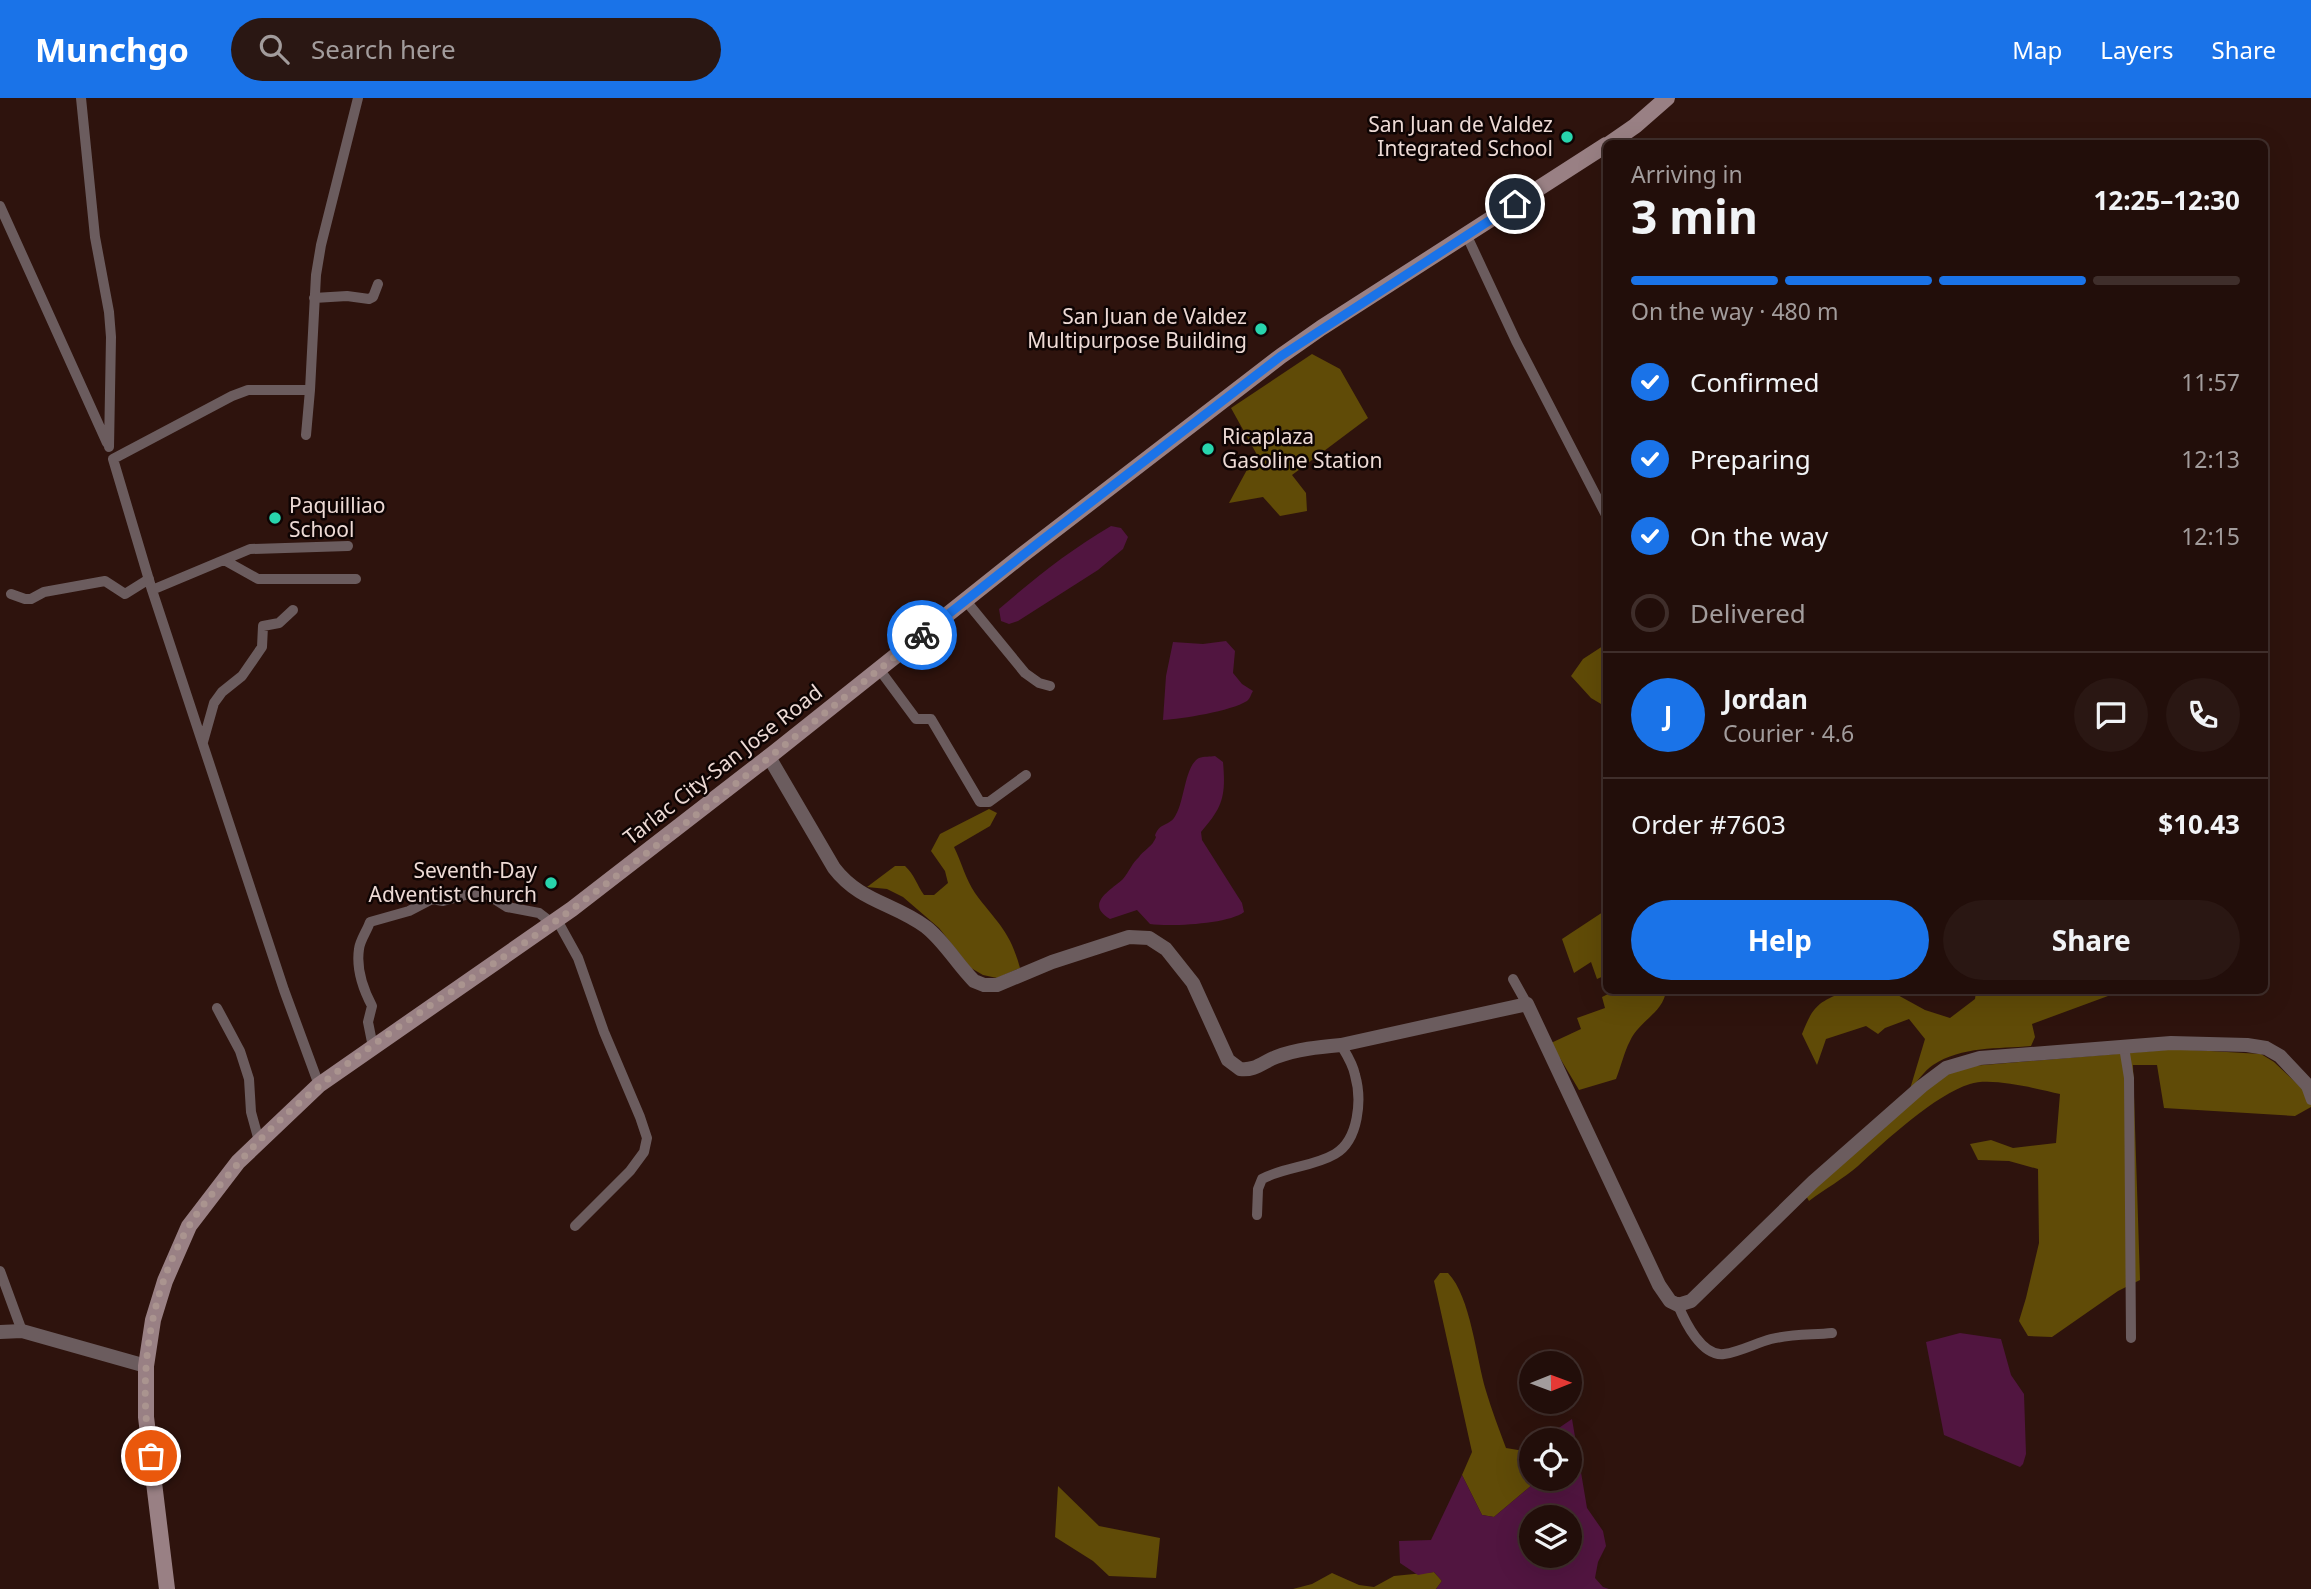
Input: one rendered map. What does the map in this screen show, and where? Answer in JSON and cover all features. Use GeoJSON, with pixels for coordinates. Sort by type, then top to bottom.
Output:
{"type":"FeatureCollection","features":[{"type":"Feature","properties":{"kind":"main road","name":"Tarlac City-San Jose Road"},"geometry":{"type":"LineString","coordinates":[[1614,140],[1667,98]]}},
{"type":"Feature","properties":{"kind":"main road","name":"Tarlac City-San Jose Road"},"geometry":{"type":"LineString","coordinates":[[167,1589],[147,1430],[146,1366],[158,1300],[189,1226],[238,1162],[319,1085],[555,921],[1281,356],[1603,147]]}},
{"type":"Feature","properties":{"kind":"street"},"geometry":{"type":"LineString","coordinates":[[81,98],[94,230],[109,312],[109,447]]}},
{"type":"Feature","properties":{"kind":"street"},"geometry":{"type":"LineString","coordinates":[[306,435],[314,298],[321,245],[358,98]]}},
{"type":"Feature","properties":{"kind":"street"},"geometry":{"type":"LineString","coordinates":[[0,206],[109,447],[150,584],[300,1039],[319,1085]]}},
{"type":"Feature","properties":{"kind":"street"},"geometry":{"type":"LineString","coordinates":[[1466,234],[1516,341],[1603,509]]}},
{"type":"Feature","properties":{"kind":"street"},"geometry":{"type":"LineString","coordinates":[[314,298],[347,296],[369,299],[373,297],[377,284]]}},
{"type":"Feature","properties":{"kind":"street"},"geometry":{"type":"LineString","coordinates":[[113,459],[248,390],[310,390]]}},
{"type":"Feature","properties":{"kind":"street"},"geometry":{"type":"LineString","coordinates":[[11,594],[31,599],[44,592],[105,581],[125,594],[250,549],[348,547]]}},
{"type":"Feature","properties":{"kind":"street"},"geometry":{"type":"LineString","coordinates":[[224,560],[258,579],[356,579]]}},
{"type":"Feature","properties":{"kind":"street"},"geometry":{"type":"LineString","coordinates":[[966,601],[1025,673],[1039,683],[1051,686]]}},
{"type":"Feature","properties":{"kind":"street"},"geometry":{"type":"LineString","coordinates":[[203,742],[214,703],[222,692],[242,676],[262,647],[263,626],[279,623],[293,610]]}},
{"type":"Feature","properties":{"kind":"street"},"geometry":{"type":"LineString","coordinates":[[879,670],[916,719],[931,719],[980,802],[989,802],[1026,775]]}},
{"type":"Feature","properties":{"kind":"street"},"geometry":{"type":"LineString","coordinates":[[769,757],[834,868],[846,883],[854,890],[907,915],[929,929],[979,984],[997,985],[1077,954],[1129,937],[1143,936],[1155,940],[1166,949],[1193,983],[1228,1060],[1236,1067],[1250,1070],[1300,1050],[1341,1045],[1527,1003]]}},
{"type":"Feature","properties":{"kind":"street"},"geometry":{"type":"LineString","coordinates":[[373,1047],[368,1022],[372,1006],[364,992],[360,975],[359,948],[370,922],[408,911],[432,899],[443,901],[477,892],[488,895],[507,908],[539,913],[555,921],[578,958],[604,1032],[647,1138],[644,1152],[630,1171],[575,1226]]}},
{"type":"Feature","properties":{"kind":"street"},"geometry":{"type":"LineString","coordinates":[[1513,979],[1527,1003],[1659,1285],[1670,1301],[1678,1305],[1688,1327],[1708,1351],[1726,1354],[1773,1339],[1832,1333]]}},
{"type":"Feature","properties":{"kind":"street"},"geometry":{"type":"LineString","coordinates":[[217,1008],[240,1051],[249,1079],[251,1112],[259,1142]]}},
{"type":"Feature","properties":{"kind":"street"},"geometry":{"type":"LineString","coordinates":[[1678,1305],[1694,1298],[1813,1182],[1946,1068],[1990,1057],[2124,1046],[2171,1043],[2257,1046],[2280,1056],[2309,1092]]}},
{"type":"Feature","properties":{"kind":"street"},"geometry":{"type":"LineString","coordinates":[[1257,1215],[1258,1189],[1262,1179],[1333,1155],[1348,1141],[1357,1111],[1357,1086],[1352,1064],[1341,1045]]}},
{"type":"Feature","properties":{"kind":"street"},"geometry":{"type":"LineString","coordinates":[[2124,1046],[2130,1078],[2131,1338]]}},
{"type":"Feature","properties":{"kind":"street"},"geometry":{"type":"LineString","coordinates":[[0,1271],[22,1331]]}},
{"type":"Feature","properties":{"kind":"street"},"geometry":{"type":"LineString","coordinates":[[0,1332],[22,1331],[146,1366]]}},
{"type":"Feature","properties":{"kind":"shaded area"},"geometry":{"type":"Polygon","coordinates":[[[1312,354],[1340,369],[1368,418],[1292,475],[1306,493],[1307,511],[1280,516],[1263,497],[1229,503],[1256,453],[1231,408],[1312,354]]]}},
{"type":"Feature","properties":{"kind":"shaded area"},"geometry":{"type":"Polygon","coordinates":[[[1111,526],[1121,528],[1128,537],[1123,549],[1098,570],[1018,621],[1009,624],[1001,621],[999,609],[1053,565],[1111,526]]]}},
{"type":"Feature","properties":{"kind":"shaded area"},"geometry":{"type":"Polygon","coordinates":[[[1226,641],[1235,651],[1233,673],[1242,684],[1253,691],[1249,699],[1240,705],[1218,711],[1163,720],[1166,676],[1173,642],[1203,644],[1226,641]]]}},
{"type":"Feature","properties":{"kind":"shaded area"},"geometry":{"type":"Polygon","coordinates":[[[1603,646],[1603,705],[1591,698],[1571,676],[1583,659],[1603,646]]]}},
{"type":"Feature","properties":{"kind":"shaded area"},"geometry":{"type":"Polygon","coordinates":[[[1215,756],[1223,762],[1223,792],[1218,808],[1201,832],[1202,840],[1242,903],[1244,912],[1213,922],[1185,925],[1150,924],[1137,910],[1110,919],[1099,908],[1102,898],[1123,879],[1134,862],[1153,843],[1159,829],[1174,818],[1194,762],[1201,757],[1215,756]]]}},
{"type":"Feature","properties":{"kind":"shaded area"},"geometry":{"type":"Polygon","coordinates":[[[989,809],[997,813],[990,826],[954,847],[972,888],[1002,927],[1016,955],[1020,968],[997,978],[983,975],[971,968],[939,928],[903,897],[887,889],[867,887],[895,866],[905,866],[924,895],[934,895],[948,883],[945,871],[931,851],[940,834],[989,809]]]}},
{"type":"Feature","properties":{"kind":"shaded area"},"geometry":{"type":"Polygon","coordinates":[[[1603,912],[1603,976],[1597,979],[1591,962],[1574,973],[1562,939],[1603,912]]]}},
{"type":"Feature","properties":{"kind":"shaded area"},"geometry":{"type":"Polygon","coordinates":[[[1608,994],[1665,994],[1656,1011],[1634,1034],[1616,1079],[1579,1090],[1551,1043],[1581,1029],[1577,1018],[1605,1008],[1602,997],[1608,994]]]}},
{"type":"Feature","properties":{"kind":"shaded area"},"geometry":{"type":"Polygon","coordinates":[[[1839,994],[1896,994],[1925,1010],[1950,1018],[1975,999],[1976,994],[2111,994],[2032,1024],[2035,1037],[2031,1046],[1980,1049],[1956,1054],[1930,1067],[1910,1089],[1925,1039],[1909,1019],[1885,1028],[1878,1034],[1866,1026],[1826,1039],[1817,1065],[1802,1034],[1813,1011],[1839,994]]]}},
{"type":"Feature","properties":{"kind":"shaded area"},"geometry":{"type":"Polygon","coordinates":[[[2176,1049],[2261,1054],[2274,1062],[2311,1097],[2311,1107],[2295,1116],[2164,1108],[2157,1065],[2133,1065],[2140,1280],[2118,1291],[2052,1337],[2028,1336],[2019,1321],[2039,1243],[2038,1169],[2009,1161],[1978,1160],[1970,1144],[1991,1140],[2013,1148],[2056,1143],[2060,1094],[1990,1082],[1979,1082],[1956,1089],[1926,1108],[1852,1171],[1809,1201],[1805,1194],[1940,1076],[1972,1066],[2176,1049]]]}},
{"type":"Feature","properties":{"kind":"shaded area"},"geometry":{"type":"Polygon","coordinates":[[[1440,1273],[1448,1273],[1456,1284],[1472,1329],[1486,1391],[1506,1448],[1519,1450],[1519,1491],[1525,1491],[1494,1517],[1482,1515],[1462,1475],[1472,1452],[1434,1281],[1440,1273]]]}},
{"type":"Feature","properties":{"kind":"shaded area"},"geometry":{"type":"Polygon","coordinates":[[[1960,1333],[2001,1339],[2011,1375],[2024,1394],[2026,1454],[2020,1467],[1944,1435],[1926,1342],[1960,1333]]]}},
{"type":"Feature","properties":{"kind":"shaded area"},"geometry":{"type":"Polygon","coordinates":[[[1572,1419],[1574,1428],[1559,1428],[1572,1419]]]}},
{"type":"Feature","properties":{"kind":"shaded area"},"geometry":{"type":"Polygon","coordinates":[[[1462,1475],[1482,1515],[1494,1517],[1525,1491],[1582,1491],[1582,1478],[1587,1508],[1603,1531],[1606,1546],[1598,1562],[1595,1578],[1603,1587],[1609,1589],[1436,1589],[1442,1581],[1434,1572],[1418,1575],[1400,1563],[1399,1541],[1431,1540],[1462,1475]]]}},
{"type":"Feature","properties":{"kind":"shaded area"},"geometry":{"type":"Polygon","coordinates":[[[1058,1486],[1099,1526],[1160,1538],[1156,1578],[1109,1576],[1093,1561],[1055,1537],[1058,1486]]]}},
{"type":"Feature","properties":{"kind":"shaded area"},"geometry":{"type":"Polygon","coordinates":[[[1434,1572],[1442,1581],[1436,1589],[1293,1589],[1312,1584],[1332,1573],[1359,1585],[1374,1587],[1394,1576],[1434,1572]]]}},
{"type":"Feature","properties":{"kind":"way so far"},"geometry":{"type":"LineString","coordinates":[[151,1456],[146,1417],[146,1366],[158,1300],[189,1226],[238,1162],[319,1085],[572,909],[922,635]]}},
{"type":"Feature","properties":{"kind":"place","name":"San Juan de Valdez Integrated School"},"geometry":{"type":"Point","coordinates":[1567,137]}},
{"type":"Feature","properties":{"kind":"place","name":"San Juan de Valdez Multipurpose Building"},"geometry":{"type":"Point","coordinates":[1261,329]}},
{"type":"Feature","properties":{"kind":"place","name":"Ricaplaza Gasoline Station"},"geometry":{"type":"Point","coordinates":[1208,449]}},
{"type":"Feature","properties":{"kind":"place","name":"Paquilliao School"},"geometry":{"type":"Point","coordinates":[275,518]}},
{"type":"Feature","properties":{"kind":"place","name":"Seventh-Day Adventist Church"},"geometry":{"type":"Point","coordinates":[551,883]}},
{"type":"Feature","properties":{"kind":"route"},"geometry":{"type":"LineString","coordinates":[[922,635],[1281,356],[1515,204]]}}]}
